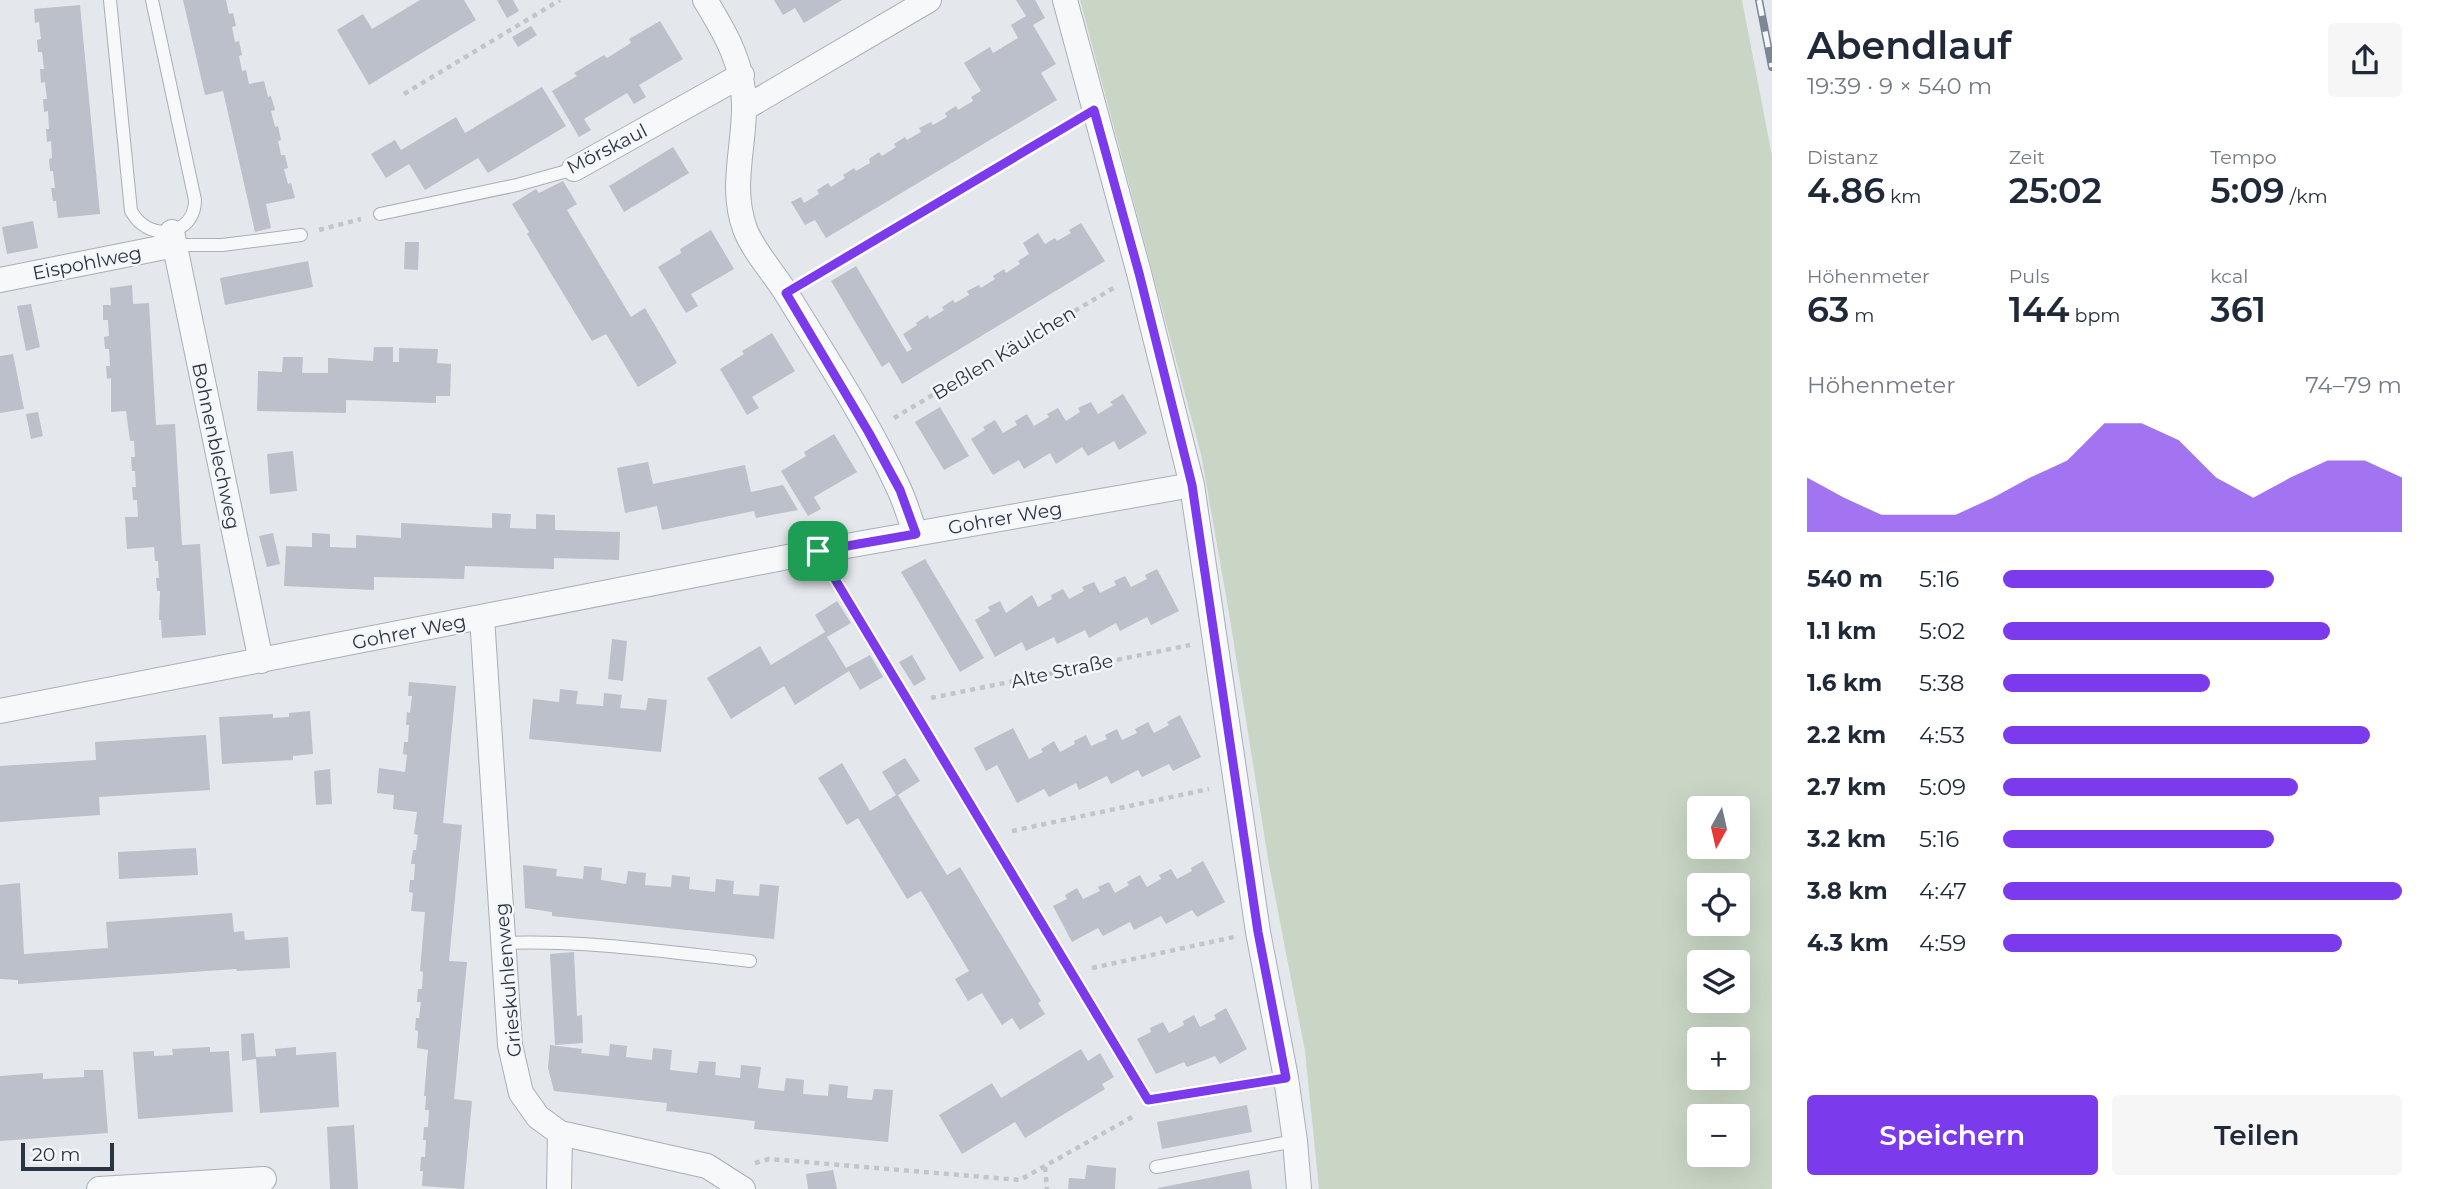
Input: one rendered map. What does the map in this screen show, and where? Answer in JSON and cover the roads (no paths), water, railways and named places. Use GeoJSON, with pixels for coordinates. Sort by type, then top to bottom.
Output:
{"type":"FeatureCollection","features":[{"type":"Feature","properties":{"kind":"street"},"geometry":{"type":"LineString","coordinates":[[705,0],[728,36],[742,75],[744,108],[737,198],[745,231],[786,293],[869,433],[900,490],[916,534]]}},
{"type":"Feature","properties":{"kind":"street"},"geometry":{"type":"LineString","coordinates":[[744,108],[929,0]]}},
{"type":"Feature","properties":{"kind":"street"},"geometry":{"type":"LineString","coordinates":[[1065,0],[1139,273],[1192,485],[1258,932],[1286,1078],[1299,1189]]}},
{"type":"Feature","properties":{"kind":"street","name":"Mörskaul"},"geometry":{"type":"LineString","coordinates":[[574,169],[742,75]]}},
{"type":"Feature","properties":{"kind":"street","name":"Eispohlweg"},"geometry":{"type":"LineString","coordinates":[[0,280],[173,239]]}},
{"type":"Feature","properties":{"kind":"street","name":"Bohnenblechweg"},"geometry":{"type":"LineString","coordinates":[[173,239],[261,661]]}},
{"type":"Feature","properties":{"kind":"street","name":"Gohrer Weg"},"geometry":{"type":"LineString","coordinates":[[0,711],[818,551],[1192,485]]}},
{"type":"Feature","properties":{"kind":"street","name":"Grieskuhlenweg"},"geometry":{"type":"LineString","coordinates":[[482,617],[510,1045],[521,1093],[538,1117],[560,1133],[707,1166],[741,1187]]}},
{"type":"Feature","properties":{"kind":"street"},"geometry":{"type":"LineString","coordinates":[[559,1189],[560,1133]]}},
{"type":"Feature","properties":{"kind":"street"},"geometry":{"type":"LineString","coordinates":[[99,1189],[264,1179]]}},
{"type":"Feature","properties":{"kind":"lane"},"geometry":{"type":"LineString","coordinates":[[110,0],[131,211],[141,223],[173,239],[222,245],[301,235]]}},
{"type":"Feature","properties":{"kind":"lane"},"geometry":{"type":"LineString","coordinates":[[152,0],[195,200],[195,211],[190,220],[173,239]]}},
{"type":"Feature","properties":{"kind":"lane","name":"Mörskaul"},"geometry":{"type":"LineString","coordinates":[[380,214],[517,185],[574,169]]}},
{"type":"Feature","properties":{"kind":"lane"},"geometry":{"type":"LineString","coordinates":[[818,551],[1148,1100],[1286,1078]]}},
{"type":"Feature","properties":{"kind":"lane"},"geometry":{"type":"LineString","coordinates":[[503,943],[614,947],[750,961]]}},
{"type":"Feature","properties":{"kind":"lane"},"geometry":{"type":"LineString","coordinates":[[1156,1167],[1295,1141]]}},
{"type":"Feature","properties":{"kind":"railway"},"geometry":{"type":"LineString","coordinates":[[1759,0],[1772,67]]}}]}
